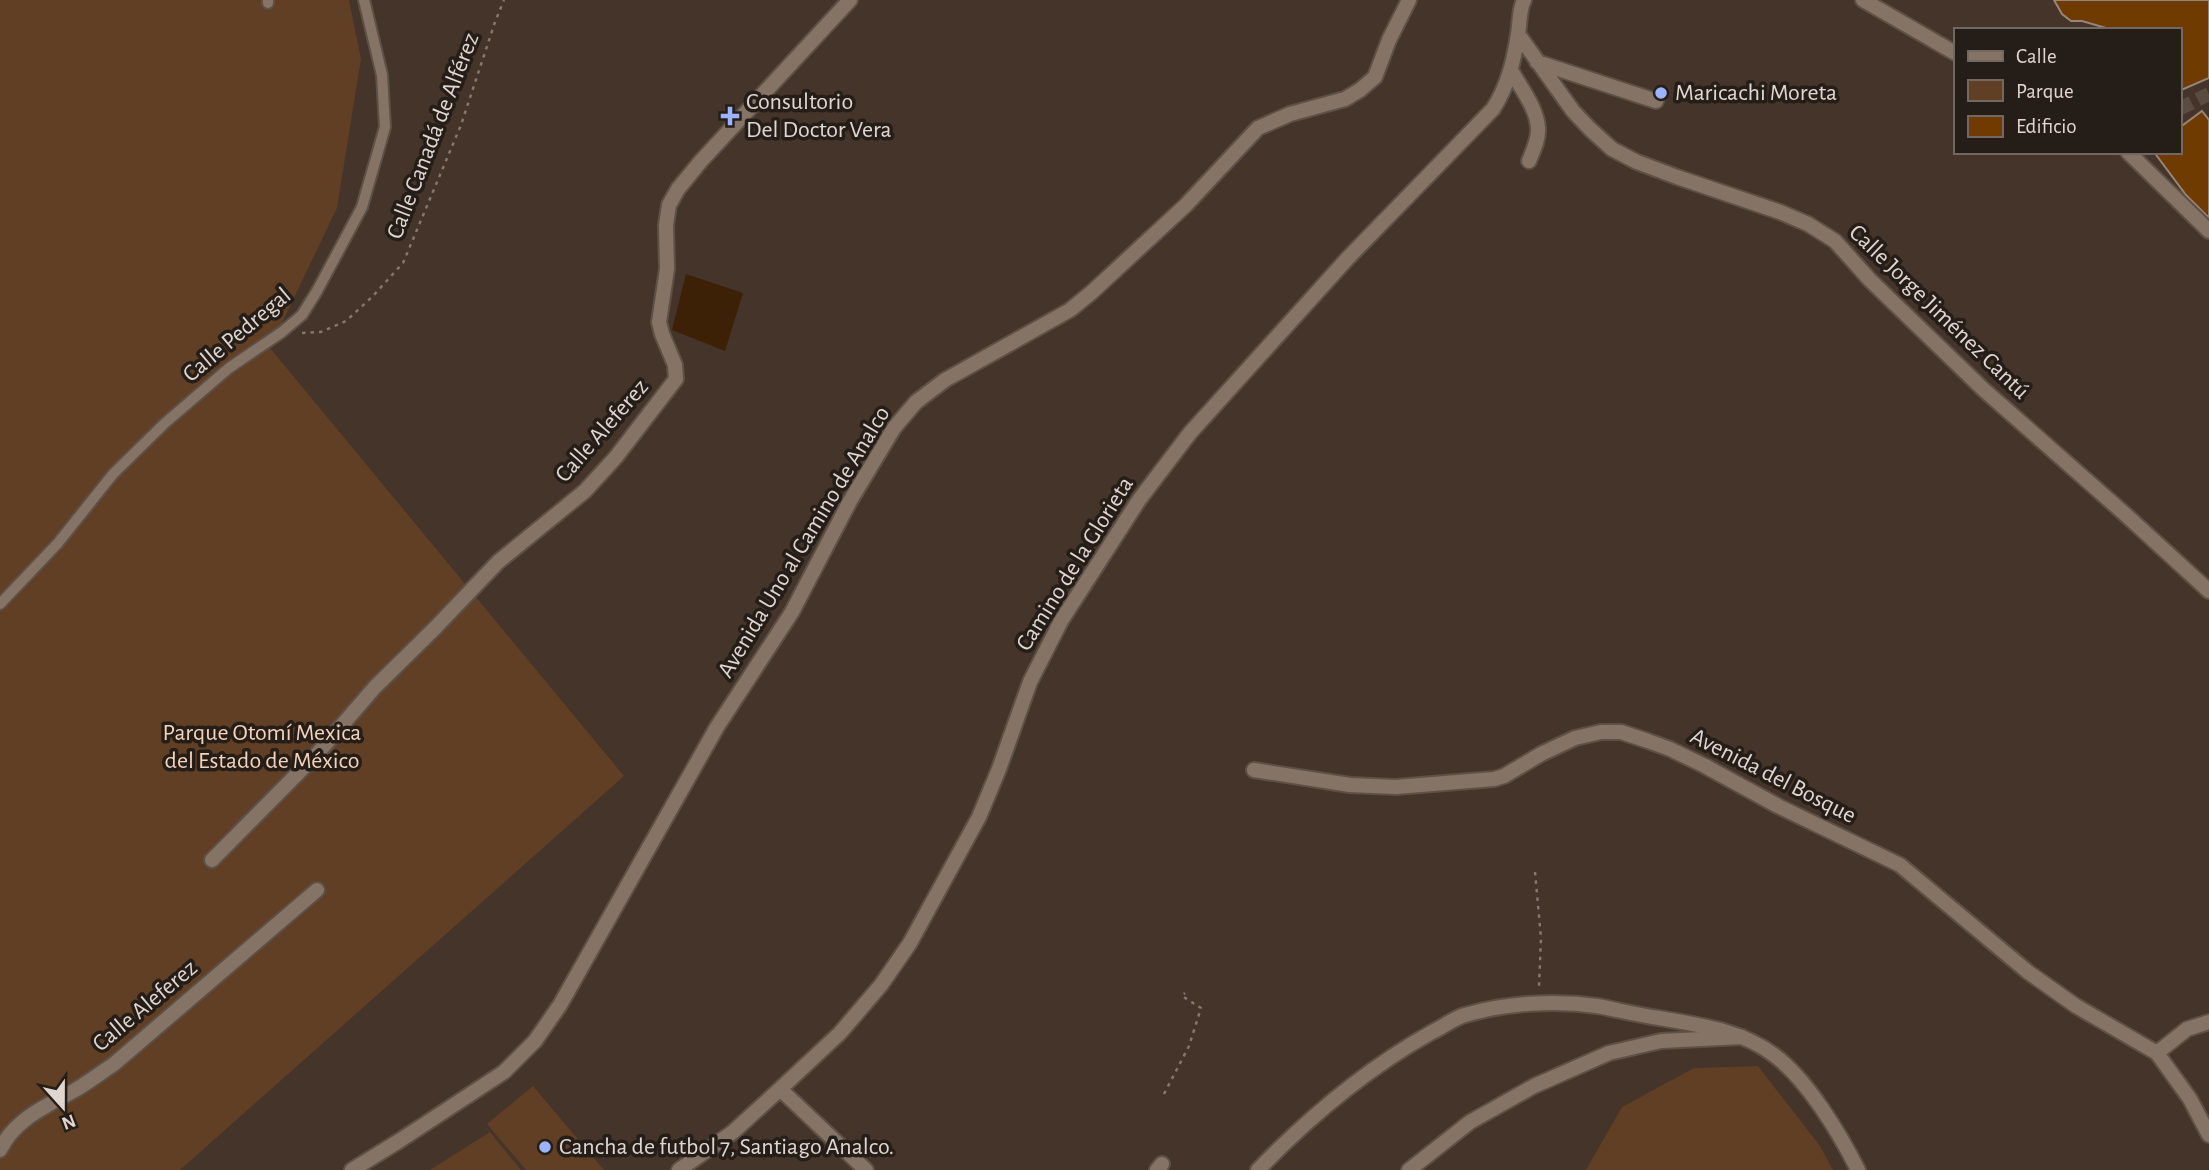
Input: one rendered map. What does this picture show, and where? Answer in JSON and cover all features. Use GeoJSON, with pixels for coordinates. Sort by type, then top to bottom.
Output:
{"type":"FeatureCollection","features":[{"type":"Feature","properties":{"kind":"street","name":"Calle Aleferez"},"geometry":{"type":"LineString","coordinates":[[212,860],[317,754],[375,687],[498,562],[585,491],[660,402],[676,379],[675,365],[659,322],[667,269],[666,225],[669,205],[678,189],[701,161],[850,0]]}},
{"type":"Feature","properties":{"kind":"street","name":"Avenida Uno al Camino de Analco"},"geometry":{"type":"LineString","coordinates":[[352,1170],[504,1072],[535,1041],[560,1005],[717,727],[792,612],[850,501],[894,428],[916,402],[945,380],[1070,310],[1138,252],[1258,128],[1290,114],[1345,99],[1360,90],[1375,77],[1389,40],[1409,0]]}},
{"type":"Feature","properties":{"kind":"street","name":"Camino de la Glorieta"},"geometry":{"type":"LineString","coordinates":[[679,1170],[733,1132],[780,1089],[841,1033],[881,985],[910,943],[979,817],[1030,682],[1061,621],[1139,500],[1190,433],[1337,269],[1493,108],[1511,70],[1524,0]]}},
{"type":"Feature","properties":{"kind":"street"},"geometry":{"type":"LineString","coordinates":[[1863,0],[1954,52]]}},
{"type":"Feature","properties":{"kind":"street","name":"Calle Jorge Jiménez Cantú"},"geometry":{"type":"LineString","coordinates":[[1518,34],[1573,111],[1612,149],[1637,162],[1780,212],[1808,224],[1835,241],[1870,280],[1983,389],[2209,591]]}},
{"type":"Feature","properties":{"kind":"street"},"geometry":{"type":"LineString","coordinates":[[1537,62],[1656,101]]}},
{"type":"Feature","properties":{"kind":"street"},"geometry":{"type":"LineString","coordinates":[[1511,70],[1538,127],[1529,161]]}},
{"type":"Feature","properties":{"kind":"street"},"geometry":{"type":"LineString","coordinates":[[2131,154],[2209,231]]}},
{"type":"Feature","properties":{"kind":"street","name":"Avenida del Bosque"},"geometry":{"type":"LineString","coordinates":[[1254,770],[1350,785],[1396,787],[1482,781],[1504,776],[1575,738],[1601,732],[1622,732],[1670,749],[1778,806],[1900,865],[2076,1006],[2157,1053]]}},
{"type":"Feature","properties":{"kind":"street","name":"Calle Aleferez"},"geometry":{"type":"LineString","coordinates":[[0,1150],[19,1124],[114,1064],[317,890]]}},
{"type":"Feature","properties":{"kind":"street"},"geometry":{"type":"LineString","coordinates":[[1258,1170],[1320,1111],[1402,1049],[1463,1016],[1508,1006],[1538,1004],[1594,1006],[1706,1026],[1743,1037],[1788,1066],[1832,1124],[1858,1170]]}},
{"type":"Feature","properties":{"kind":"street"},"geometry":{"type":"LineString","coordinates":[[2209,1022],[2187,1030],[2157,1053],[2190,1099],[2209,1135]]}},
{"type":"Feature","properties":{"kind":"street"},"geometry":{"type":"LineString","coordinates":[[1409,1170],[1470,1122],[1534,1086],[1609,1053],[1661,1041],[1743,1037]]}},
{"type":"Feature","properties":{"kind":"street"},"geometry":{"type":"LineString","coordinates":[[780,1089],[866,1170]]}},
{"type":"Feature","properties":{"kind":"lane","name":"Calle Pedregal"},"geometry":{"type":"LineString","coordinates":[[0,604],[58,543],[113,474],[165,423],[229,369],[302,315],[317,291],[362,206],[385,127],[382,75],[364,0]]}},
{"type":"Feature","properties":{"kind":"path","name":"Calle Canadá de Alférez"},"geometry":{"type":"LineString","coordinates":[[282,332],[321,332],[346,321],[403,263],[461,125],[495,22],[505,0]]}},
{"type":"Feature","properties":{"kind":"path"},"geometry":{"type":"LineString","coordinates":[[1535,872],[1541,938],[1538,1004]]}},
{"type":"Feature","properties":{"kind":"path"},"geometry":{"type":"LineString","coordinates":[[1164,1094],[1189,1046],[1200,1008],[1182,996],[1185,993]]}},
{"type":"Feature","properties":{"kind":"green space","name":"Parque Otomí Mexica del Estado de México"},"geometry":{"type":"Polygon","coordinates":[[[0,0],[349,0],[361,59],[337,208],[270,348],[624,776],[180,1170],[0,1170],[0,0]]]}},
{"type":"Feature","properties":{"kind":"green space"},"geometry":{"type":"Polygon","coordinates":[[[1758,1066],[1820,1146],[1833,1170],[1586,1170],[1622,1107],[1694,1068],[1758,1066]]]}},
{"type":"Feature","properties":{"kind":"green space","name":"Cancha de futbol 7, Santiago Analco."},"geometry":{"type":"Polygon","coordinates":[[[533,1086],[604,1170],[526,1170],[487,1124],[533,1086]]]}},
{"type":"Feature","properties":{"kind":"green space"},"geometry":{"type":"Polygon","coordinates":[[[490,1132],[521,1170],[430,1170],[490,1132]]]}},
{"type":"Feature","properties":{"kind":"shaded area"},"geometry":{"type":"Polygon","coordinates":[[[686,274],[743,293],[725,351],[672,330],[686,274]]]}},
{"type":"Feature","properties":{"kind":"building"},"geometry":{"type":"Polygon","coordinates":[[[2054,0],[2209,0],[2209,78],[2181,90],[2181,28],[2106,28],[2082,21],[2071,21],[2062,14],[2054,0]]]}},
{"type":"Feature","properties":{"kind":"building"},"geometry":{"type":"Polygon","coordinates":[[[2202,111],[2209,120],[2209,218],[2186,195],[2155,154],[2181,154],[2181,127],[2202,111]]]}},
{"type":"Feature","properties":{"kind":"tunnel"},"geometry":{"type":"LineString","coordinates":[[2181,108],[2209,94]]}},
{"type":"Feature","properties":{"kind":"place","name":"Maricachi Moreta"},"geometry":{"type":"Point","coordinates":[1661,93]}},
{"type":"Feature","properties":{"kind":"place","name":"Consultorio Del Doctor Vera"},"geometry":{"type":"Point","coordinates":[730,116]}},
{"type":"Feature","properties":{"kind":"place","name":"Cancha de futbol 7, Santiago Analco."},"geometry":{"type":"Point","coordinates":[545,1147]}}]}
